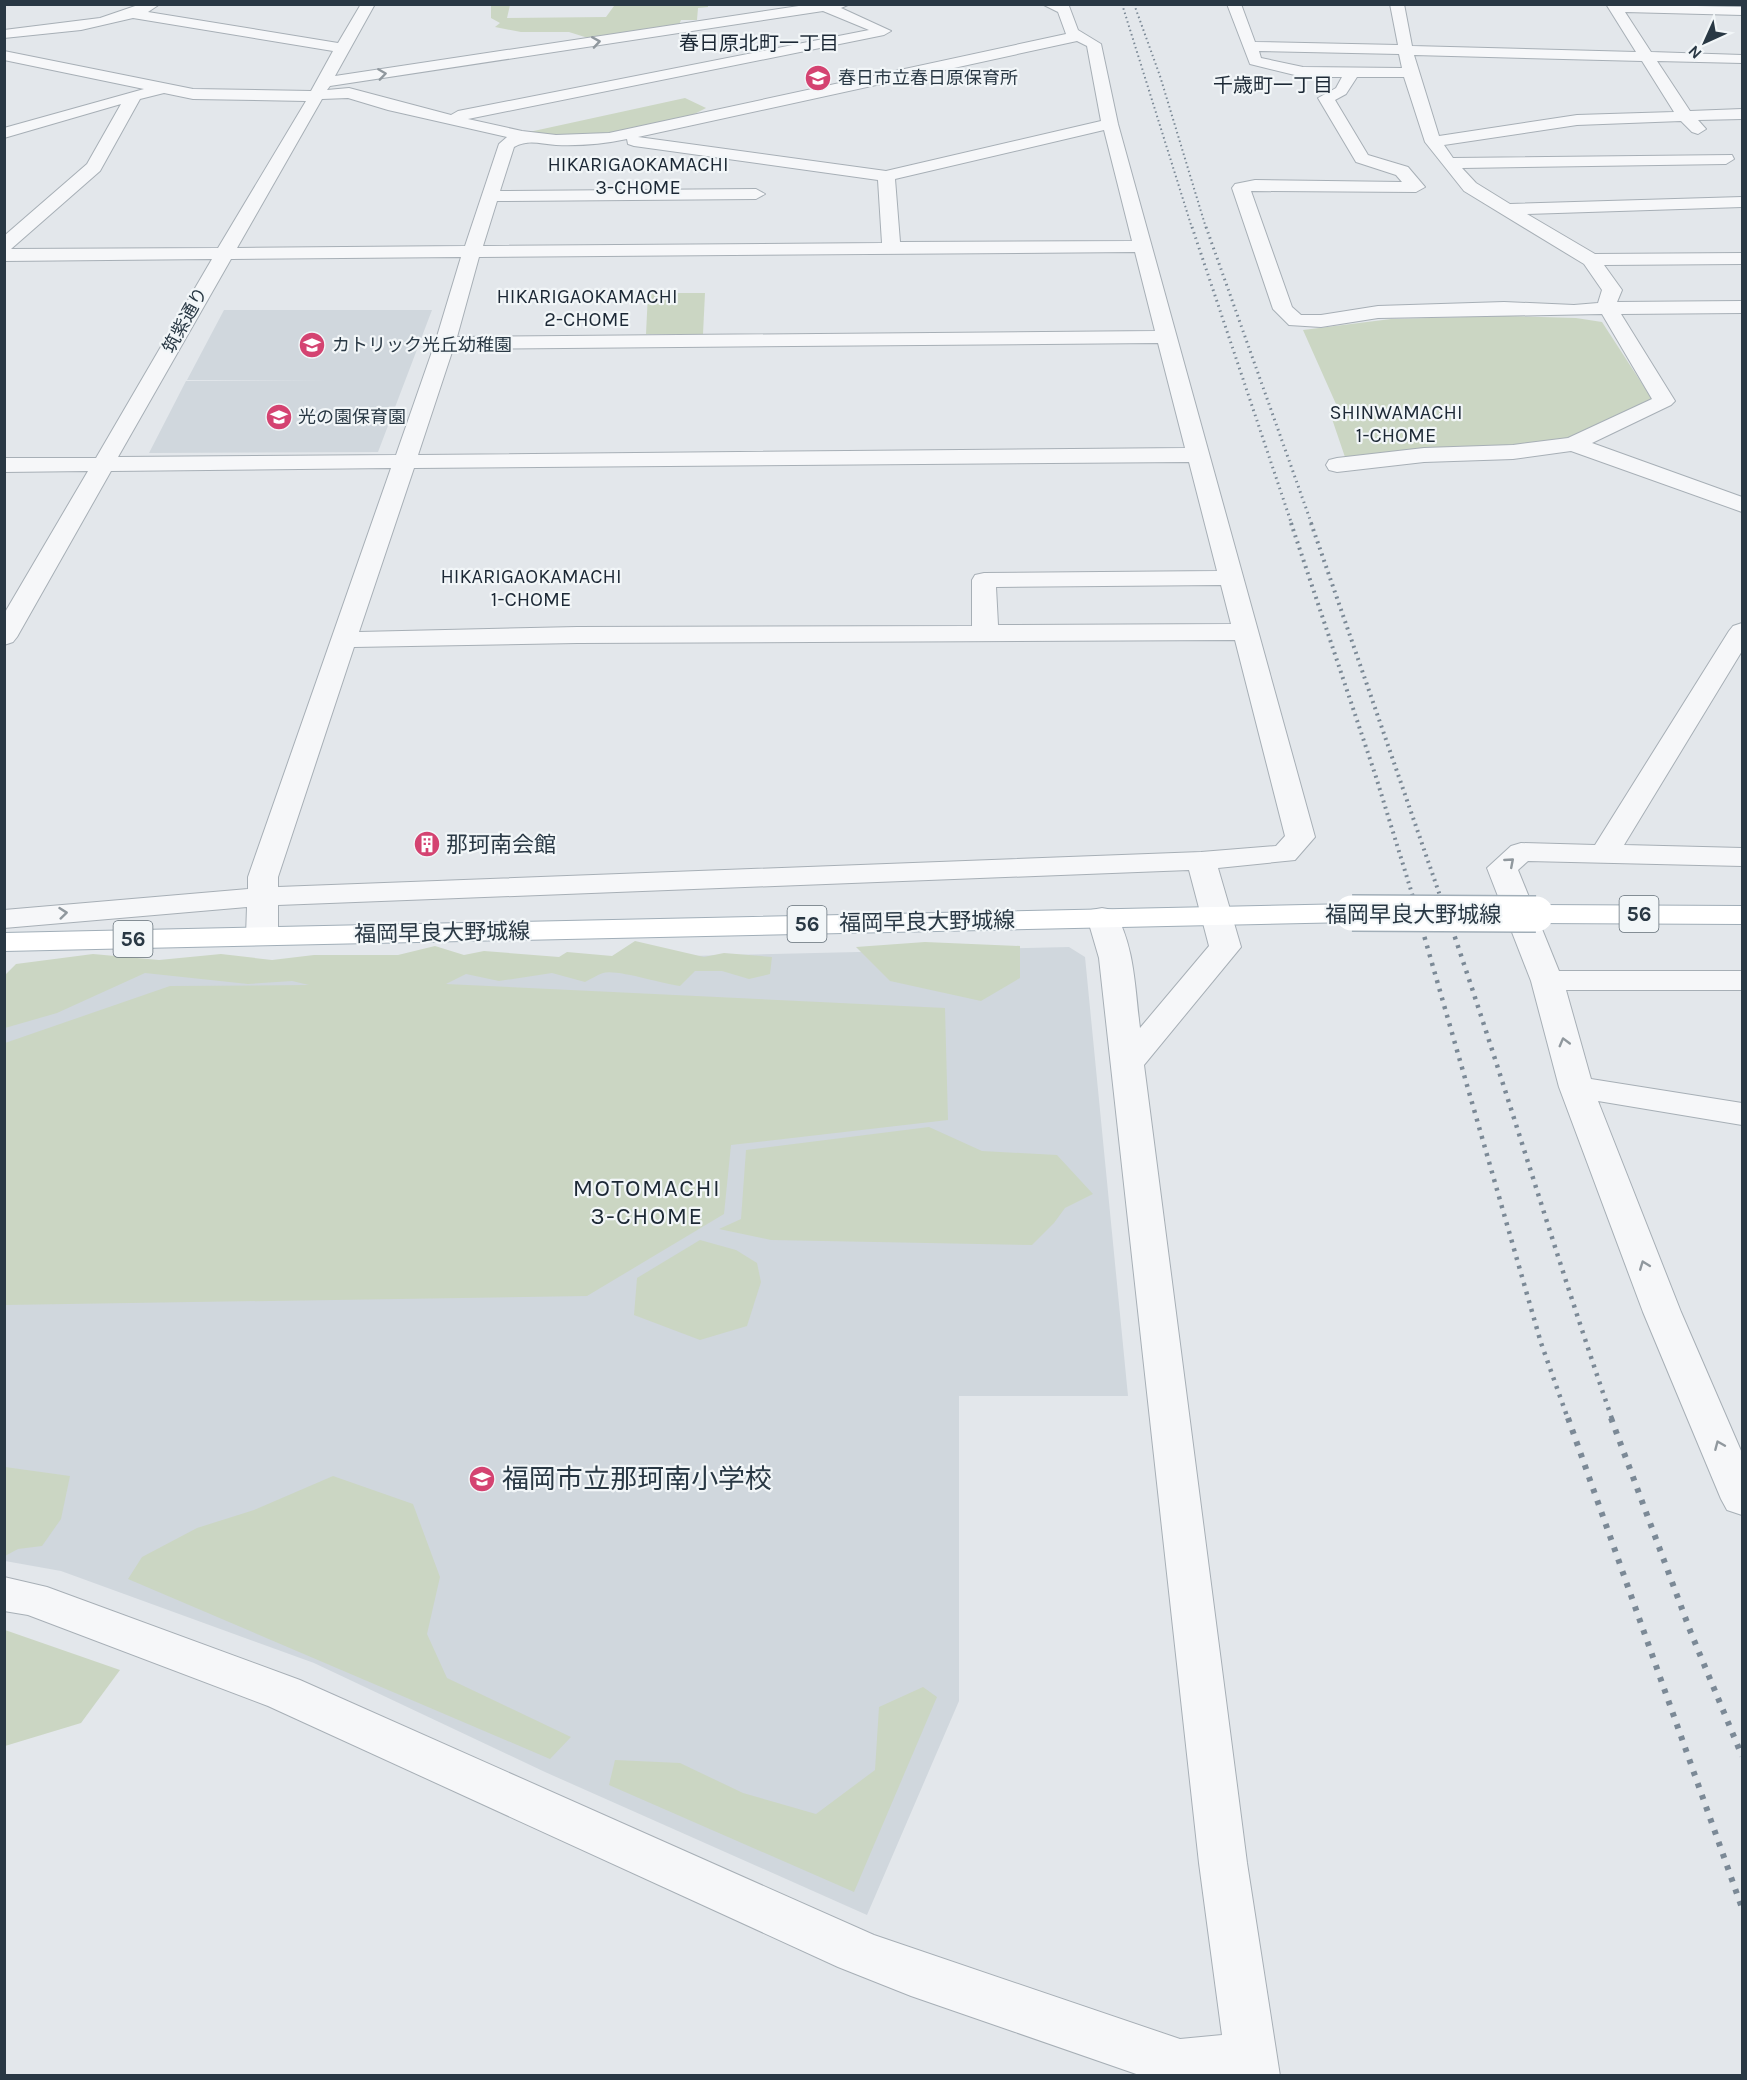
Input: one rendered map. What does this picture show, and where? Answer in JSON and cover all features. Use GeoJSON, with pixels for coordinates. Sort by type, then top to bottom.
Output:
{"type":"FeatureCollection","features":[{"type":"Feature","properties":{"kind":"main road","name":"福岡早良大野城線"},"geometry":{"type":"LineString","coordinates":[[4,942],[1352,913],[1743,915]]}},
{"type":"Feature","properties":{"kind":"street"},"geometry":{"type":"LineString","coordinates":[[4,34],[99,22],[135,14],[153,4]]}},
{"type":"Feature","properties":{"kind":"street","name":"筑紫通り"},"geometry":{"type":"LineString","coordinates":[[4,637],[321,89],[340,48],[368,4]]}},
{"type":"Feature","properties":{"kind":"street"},"geometry":{"type":"LineString","coordinates":[[4,55],[193,94],[321,89],[560,48],[843,4]]}},
{"type":"Feature","properties":{"kind":"street"},"geometry":{"type":"LineString","coordinates":[[4,919],[145,905],[261,899],[292,895],[1201,861],[1285,854],[1300,837],[1110,124],[1094,44],[1072,32],[1064,9],[1049,4]]}},
{"type":"Feature","properties":{"kind":"street"},"geometry":{"type":"LineString","coordinates":[[1234,4],[1255,61],[1303,72],[1413,71]]}},
{"type":"Feature","properties":{"kind":"street"},"geometry":{"type":"LineString","coordinates":[[1337,465],[1424,455],[1513,452],[1573,444],[1664,401],[1608,308],[1607,302],[1612,290],[1591,260],[1470,187],[1432,142],[1406,50],[1408,31],[1397,4]]}},
{"type":"Feature","properties":{"kind":"street"},"geometry":{"type":"LineString","coordinates":[[1614,6],[1743,11]]}},
{"type":"Feature","properties":{"kind":"street"},"geometry":{"type":"LineString","coordinates":[[1614,6],[1685,116],[1726,159],[1743,172]]}},
{"type":"Feature","properties":{"kind":"street"},"geometry":{"type":"LineString","coordinates":[[448,118],[884,31],[825,7]]}},
{"type":"Feature","properties":{"kind":"street"},"geometry":{"type":"LineString","coordinates":[[135,14],[340,48]]}},
{"type":"Feature","properties":{"kind":"street"},"geometry":{"type":"LineString","coordinates":[[1611,36],[1649,25]]}},
{"type":"Feature","properties":{"kind":"street"},"geometry":{"type":"LineString","coordinates":[[321,89],[349,93],[522,136],[556,140],[609,138],[1079,36]]}},
{"type":"Feature","properties":{"kind":"street"},"geometry":{"type":"LineString","coordinates":[[1250,46],[1743,58]]}},
{"type":"Feature","properties":{"kind":"street"},"geometry":{"type":"LineString","coordinates":[[560,48],[592,59]]}},
{"type":"Feature","properties":{"kind":"street"},"geometry":{"type":"LineString","coordinates":[[613,67],[676,90]]}},
{"type":"Feature","properties":{"kind":"street"},"geometry":{"type":"LineString","coordinates":[[1344,72],[1349,75],[1350,80],[1341,91],[1326,98],[1362,158],[1402,171],[1415,187]]}},
{"type":"Feature","properties":{"kind":"street"},"geometry":{"type":"LineString","coordinates":[[1637,77],[1684,78]]}},
{"type":"Feature","properties":{"kind":"street"},"geometry":{"type":"LineString","coordinates":[[5,132],[164,88]]}},
{"type":"Feature","properties":{"kind":"street"},"geometry":{"type":"LineString","coordinates":[[4,246],[94,167],[134,96]]}},
{"type":"Feature","properties":{"kind":"street"},"geometry":{"type":"LineString","coordinates":[[707,101],[737,111]]}},
{"type":"Feature","properties":{"kind":"street"},"geometry":{"type":"LineString","coordinates":[[1432,142],[1577,120],[1743,114]]}},
{"type":"Feature","properties":{"kind":"street"},"geometry":{"type":"LineString","coordinates":[[609,138],[886,176],[1110,124]]}},
{"type":"Feature","properties":{"kind":"street"},"geometry":{"type":"LineString","coordinates":[[262,936],[263,877],[445,343],[507,144],[522,136]]}},
{"type":"Feature","properties":{"kind":"street"},"geometry":{"type":"LineString","coordinates":[[1448,163],[1726,159]]}},
{"type":"Feature","properties":{"kind":"street"},"geometry":{"type":"LineString","coordinates":[[886,176],[891,247]]}},
{"type":"Feature","properties":{"kind":"street"},"geometry":{"type":"LineString","coordinates":[[1470,187],[1255,184],[1241,188],[1283,309],[1296,321],[1321,321],[1378,312],[1504,308],[1574,311],[1608,308],[1743,307]]}},
{"type":"Feature","properties":{"kind":"street"},"geometry":{"type":"LineString","coordinates":[[489,196],[756,194]]}},
{"type":"Feature","properties":{"kind":"street"},"geometry":{"type":"LineString","coordinates":[[1506,209],[1743,202]]}},
{"type":"Feature","properties":{"kind":"street"},"geometry":{"type":"LineString","coordinates":[[4,255],[1142,246]]}},
{"type":"Feature","properties":{"kind":"street"},"geometry":{"type":"LineString","coordinates":[[1591,260],[1743,258]]}},
{"type":"Feature","properties":{"kind":"street"},"geometry":{"type":"LineString","coordinates":[[445,343],[1166,337]]}},
{"type":"Feature","properties":{"kind":"street"},"geometry":{"type":"LineString","coordinates":[[1573,444],[1743,505]]}},
{"type":"Feature","properties":{"kind":"street"},"geometry":{"type":"LineString","coordinates":[[4,465],[1199,455]]}},
{"type":"Feature","properties":{"kind":"street"},"geometry":{"type":"LineString","coordinates":[[985,633],[984,580],[1231,578]]}},
{"type":"Feature","properties":{"kind":"street"},"geometry":{"type":"LineString","coordinates":[[1605,853],[1743,631]]}},
{"type":"Feature","properties":{"kind":"street"},"geometry":{"type":"LineString","coordinates":[[344,640],[577,634],[1245,632]]}},
{"type":"Feature","properties":{"kind":"street"},"geometry":{"type":"LineString","coordinates":[[1743,857],[1521,852],[1502,868],[1547,981],[1576,1087],[1662,1312],[1743,1499]]}},
{"type":"Feature","properties":{"kind":"street"},"geometry":{"type":"LineString","coordinates":[[1128,1063],[1224,947],[1201,861]]}},
{"type":"Feature","properties":{"kind":"street"},"geometry":{"type":"LineString","coordinates":[[4,1594],[32,1599],[284,1693],[856,1951],[911,1973],[1179,2070],[1253,2066],[1223,1863],[1115,958],[1102,917]]}},
{"type":"Feature","properties":{"kind":"street"},"geometry":{"type":"LineString","coordinates":[[1547,981],[1743,980]]}},
{"type":"Feature","properties":{"kind":"street"},"geometry":{"type":"LineString","coordinates":[[1576,1087],[1743,1114]]}},
{"type":"Feature","properties":{"kind":"shaded area"},"geometry":{"type":"Polygon","coordinates":[[[224,310],[432,310],[378,452],[149,453],[186,381],[329,381],[187,380],[224,310]]]}},
{"type":"Feature","properties":{"kind":"shaded area","name":"福岡市立那珂南小学校"},"geometry":{"type":"Polygon","coordinates":[[[1069,947],[1085,957],[1128,1396],[959,1396],[959,1701],[867,1915],[545,1772],[314,1663],[61,1571],[5,1561],[4,985],[104,970],[1069,947]]]}},
{"type":"Feature","properties":{"kind":"green space"},"geometry":{"type":"Polygon","coordinates":[[[708,4],[708,7],[698,8],[697,20],[681,20],[679,25],[588,38],[569,32],[521,32],[495,27],[500,23],[491,18],[491,6],[485,5],[510,5],[507,18],[606,17],[614,6],[620,5],[708,4]]]}},
{"type":"Feature","properties":{"kind":"green space"},"geometry":{"type":"Polygon","coordinates":[[[685,98],[706,108],[665,125],[643,131],[596,136],[529,132],[685,98]]]}},
{"type":"Feature","properties":{"kind":"green space"},"geometry":{"type":"Polygon","coordinates":[[[648,293],[705,293],[703,334],[646,334],[648,293]]]}},
{"type":"Feature","properties":{"kind":"green space"},"geometry":{"type":"Polygon","coordinates":[[[1505,316],[1576,318],[1602,322],[1652,399],[1578,436],[1522,447],[1346,460],[1331,416],[1340,413],[1303,330],[1391,319],[1505,316]]]}},
{"type":"Feature","properties":{"kind":"green space"},"geometry":{"type":"Polygon","coordinates":[[[635,941],[704,957],[724,953],[772,957],[770,974],[749,979],[722,971],[695,971],[680,986],[610,972],[585,982],[552,973],[499,981],[466,974],[446,984],[945,1008],[948,1120],[731,1145],[724,1214],[587,1296],[5,1305],[5,1043],[170,986],[309,985],[292,981],[248,984],[145,973],[57,1013],[5,1028],[5,975],[16,964],[93,954],[159,960],[221,954],[272,960],[314,955],[398,955],[435,946],[464,955],[484,951],[559,957],[567,952],[612,956],[635,941]]]}},
{"type":"Feature","properties":{"kind":"green space"},"geometry":{"type":"Polygon","coordinates":[[[925,942],[1020,946],[1020,978],[981,1001],[890,981],[856,947],[925,942]]]}},
{"type":"Feature","properties":{"kind":"green space"},"geometry":{"type":"Polygon","coordinates":[[[929,1127],[982,1151],[1057,1155],[1093,1194],[1065,1208],[1032,1245],[771,1240],[719,1229],[741,1219],[746,1150],[929,1127]]]}},
{"type":"Feature","properties":{"kind":"green space"},"geometry":{"type":"Polygon","coordinates":[[[700,1240],[736,1250],[757,1263],[761,1282],[747,1326],[700,1340],[634,1315],[637,1278],[700,1240]]]}},
{"type":"Feature","properties":{"kind":"green space"},"geometry":{"type":"Polygon","coordinates":[[[5,1467],[70,1476],[61,1519],[42,1546],[18,1549],[5,1556],[5,1467]]]}},
{"type":"Feature","properties":{"kind":"green space"},"geometry":{"type":"Polygon","coordinates":[[[333,1476],[413,1504],[440,1577],[427,1634],[447,1678],[571,1737],[550,1759],[128,1579],[142,1557],[197,1528],[254,1510],[333,1476]]]}},
{"type":"Feature","properties":{"kind":"green space"},"geometry":{"type":"Polygon","coordinates":[[[5,1630],[120,1670],[81,1723],[5,1746],[5,1630]]]}},
{"type":"Feature","properties":{"kind":"green space"},"geometry":{"type":"Polygon","coordinates":[[[923,1687],[937,1697],[854,1892],[609,1785],[615,1760],[680,1763],[743,1793],[816,1814],[875,1770],[879,1707],[923,1687]]]}},
{"type":"Feature","properties":{"kind":"railway"},"geometry":{"type":"LineString","coordinates":[[1122,4],[1192,228]]}},
{"type":"Feature","properties":{"kind":"railway"},"geometry":{"type":"LineString","coordinates":[[1134,4],[1160,76],[1206,228]]}},
{"type":"Feature","properties":{"kind":"railway"},"geometry":{"type":"LineString","coordinates":[[1192,227],[1292,525]]}},
{"type":"Feature","properties":{"kind":"railway"},"geometry":{"type":"LineString","coordinates":[[1206,227],[1312,525]]}},
{"type":"Feature","properties":{"kind":"railway"},"geometry":{"type":"LineString","coordinates":[[1291,523],[1376,777],[1418,913]]}},
{"type":"Feature","properties":{"kind":"railway"},"geometry":{"type":"LineString","coordinates":[[1311,523],[1446,913]]}},
{"type":"Feature","properties":{"kind":"railway"},"geometry":{"type":"LineString","coordinates":[[1417,911],[1541,1343],[1568,1419]]}},
{"type":"Feature","properties":{"kind":"railway"},"geometry":{"type":"LineString","coordinates":[[1446,911],[1612,1419]]}},
{"type":"Feature","properties":{"kind":"railway"},"geometry":{"type":"LineString","coordinates":[[1568,1418],[1742,1908]]}},
{"type":"Feature","properties":{"kind":"railway"},"geometry":{"type":"LineString","coordinates":[[1611,1418],[1691,1633],[1742,1756]]}},
{"type":"Feature","properties":{"kind":"place","name":"春日市立春日原保育所"},"geometry":{"type":"Point","coordinates":[818,78]}},
{"type":"Feature","properties":{"kind":"place","name":"カトリック光丘幼稚園"},"geometry":{"type":"Point","coordinates":[312,345]}},
{"type":"Feature","properties":{"kind":"place","name":"光の園保育園"},"geometry":{"type":"Point","coordinates":[279,417]}},
{"type":"Feature","properties":{"kind":"place","name":"那珂南会館"},"geometry":{"type":"Point","coordinates":[427,844]}},
{"type":"Feature","properties":{"kind":"place","name":"福岡市立那珂南小学校"},"geometry":{"type":"Point","coordinates":[482,1479]}},
{"type":"Feature","properties":{"kind":"district","name":"春日原北町一丁目"},"geometry":{"type":"Point","coordinates":[759,43]}},
{"type":"Feature","properties":{"kind":"district","name":"千歳町一丁目"},"geometry":{"type":"Point","coordinates":[1273,85]}},
{"type":"Feature","properties":{"kind":"district","name":"HIKARIGAOKAMACHI 3-CHOME"},"geometry":{"type":"Point","coordinates":[638,176]}},
{"type":"Feature","properties":{"kind":"district","name":"HIKARIGAOKAMACHI 2-CHOME"},"geometry":{"type":"Point","coordinates":[587,308]}},
{"type":"Feature","properties":{"kind":"district","name":"SHINWAMACHI 1-CHOME"},"geometry":{"type":"Point","coordinates":[1396,424]}},
{"type":"Feature","properties":{"kind":"district","name":"HIKARIGAOKAMACHI 1-CHOME"},"geometry":{"type":"Point","coordinates":[531,588]}},
{"type":"Feature","properties":{"kind":"district","name":"MOTOMACHI 3-CHOME"},"geometry":{"type":"Point","coordinates":[647,1202]}}]}
